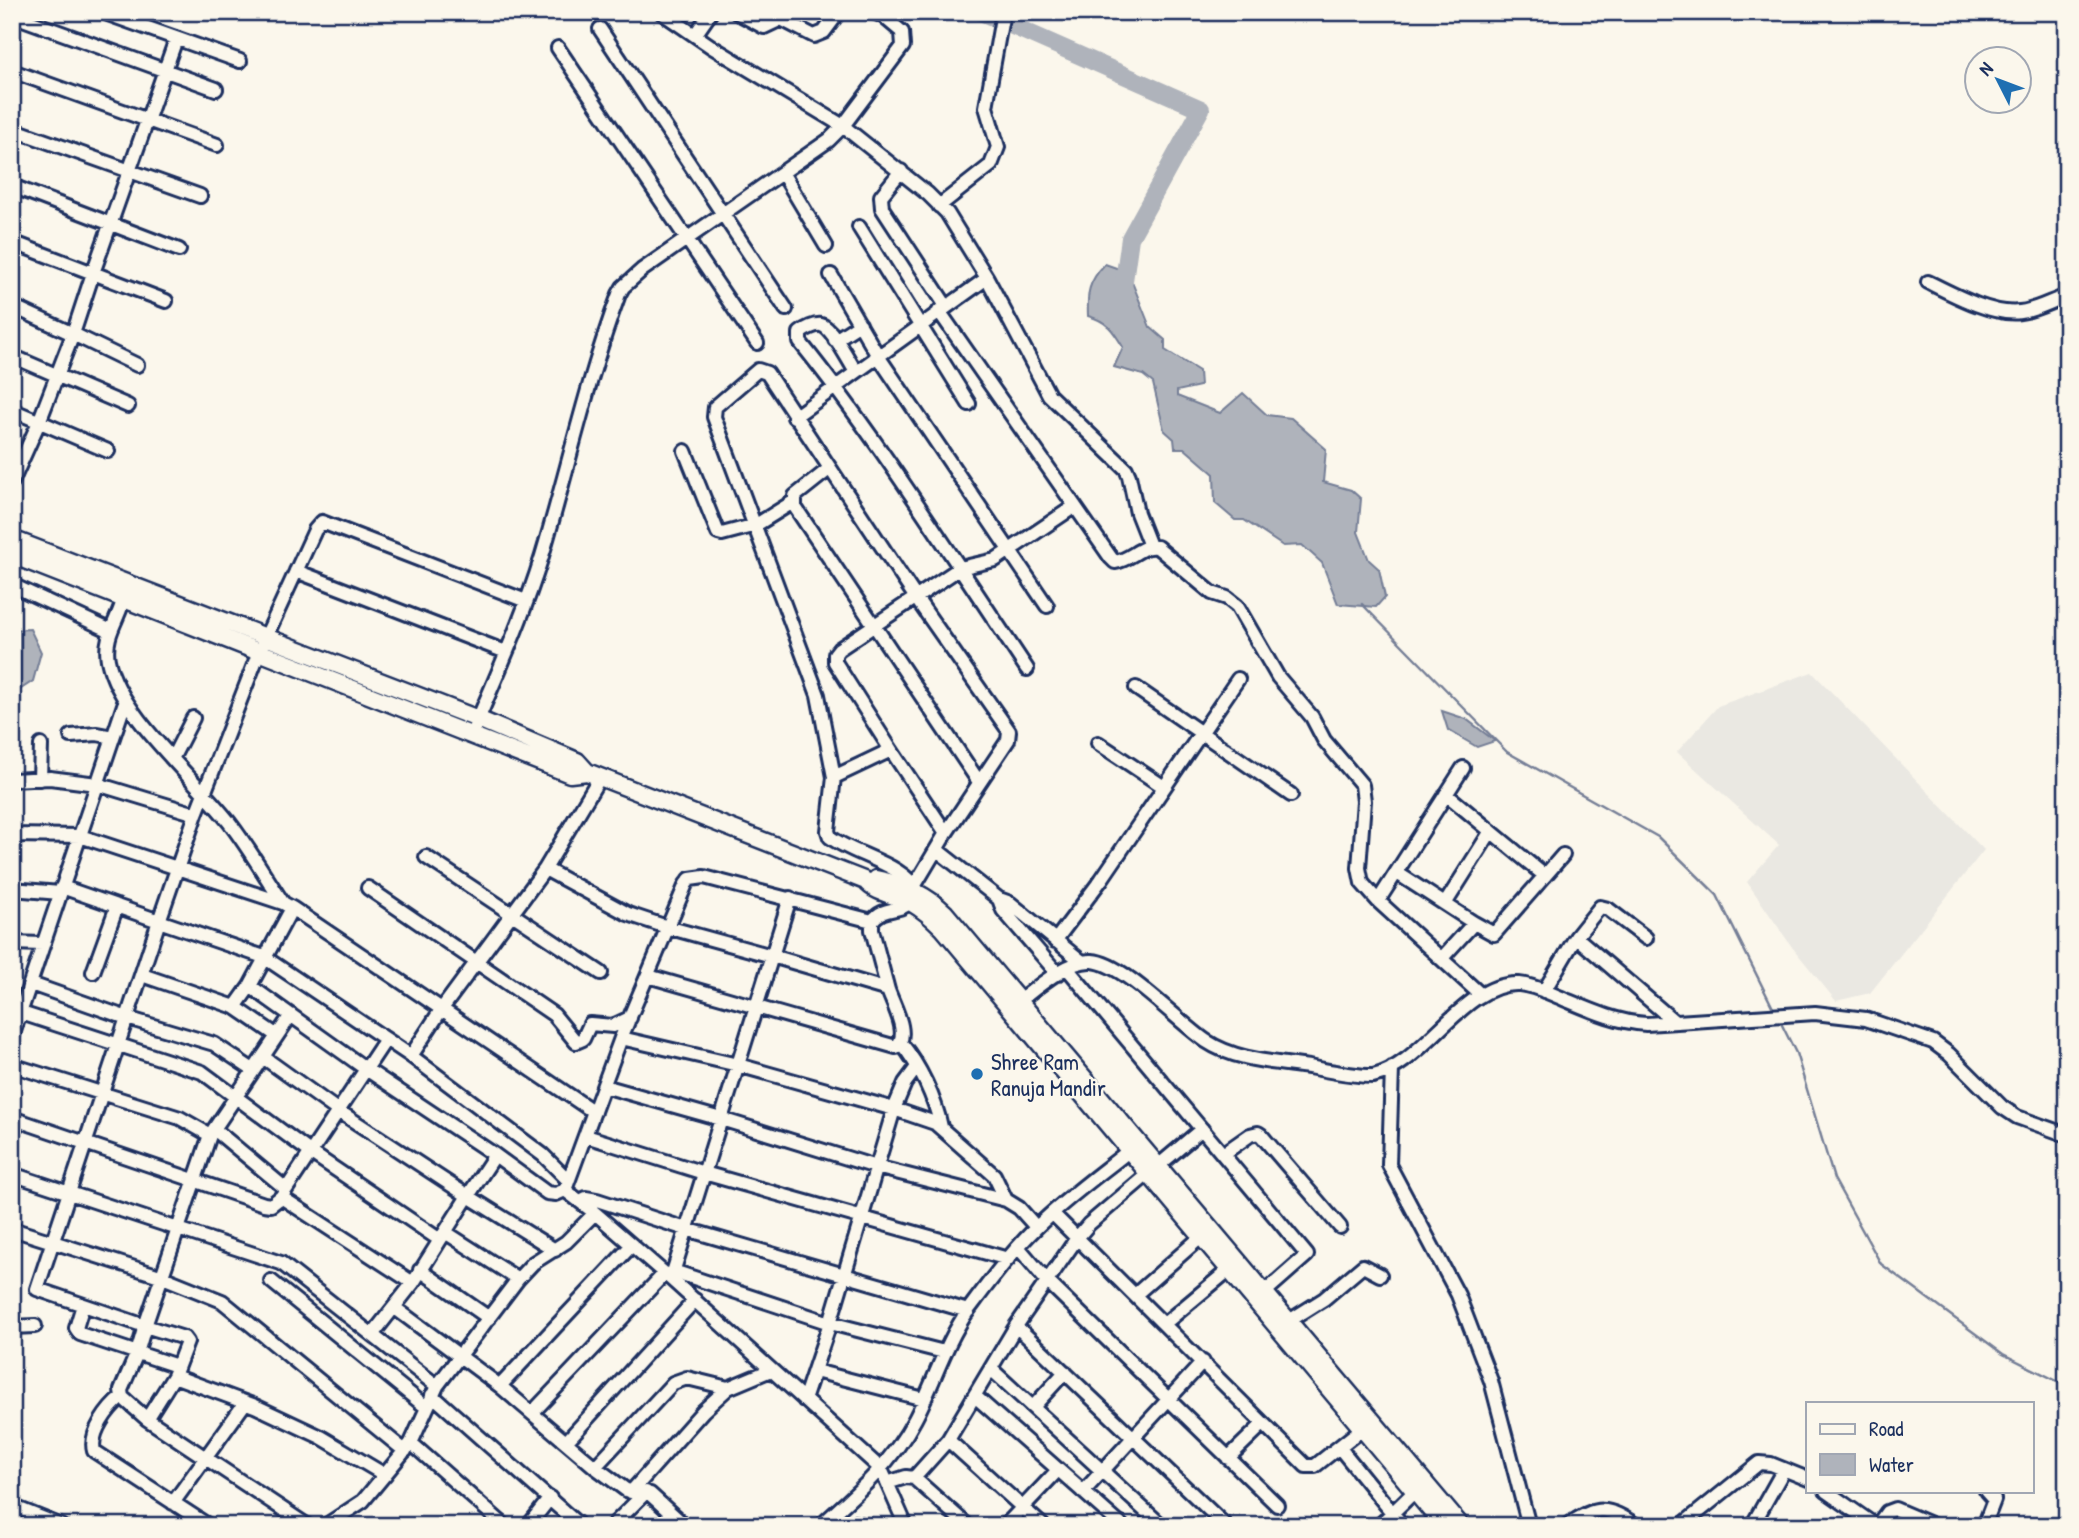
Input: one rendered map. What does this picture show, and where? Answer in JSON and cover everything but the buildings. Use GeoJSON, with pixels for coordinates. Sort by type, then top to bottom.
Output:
{"type":"FeatureCollection","features":[{"type":"Feature","properties":{"kind":"main road"},"geometry":{"type":"LineString","coordinates":[[12,539],[124,599],[478,719],[577,761],[593,775]]}},
{"type":"Feature","properties":{"kind":"main road"},"geometry":{"type":"LineString","coordinates":[[12,555],[127,583],[471,736],[570,774],[593,775],[866,881],[878,879],[936,904],[1015,1005],[1154,1170],[1289,1321],[1363,1428],[1461,1526]]}},
{"type":"Feature","properties":{"kind":"main road"},"geometry":{"type":"LineString","coordinates":[[1154,1170],[1202,1236],[1310,1355],[1419,1486],[1444,1526]]}},
{"type":"Feature","properties":{"kind":"street"},"geometry":{"type":"LineString","coordinates":[[662,12],[843,125],[901,171],[939,206],[953,223],[987,278],[1049,396],[1126,469],[1137,513],[1150,546]]}},
{"type":"Feature","properties":{"kind":"street"},"geometry":{"type":"LineString","coordinates":[[695,35],[711,12]]}},
{"type":"Feature","properties":{"kind":"street"},"geometry":{"type":"LineString","coordinates":[[736,12],[764,27],[781,19],[787,20],[814,36],[824,32],[839,12]]}},
{"type":"Feature","properties":{"kind":"street"},"geometry":{"type":"LineString","coordinates":[[471,736],[541,558],[594,365],[623,288],[642,270],[829,140],[843,125],[903,46],[902,32],[883,16],[873,12]]}},
{"type":"Feature","properties":{"kind":"street"},"geometry":{"type":"LineString","coordinates":[[939,206],[991,165],[998,147],[985,107],[1003,12]]}},
{"type":"Feature","properties":{"kind":"street"},"geometry":{"type":"LineString","coordinates":[[108,14],[240,61]]}},
{"type":"Feature","properties":{"kind":"street"},"geometry":{"type":"LineString","coordinates":[[12,15],[216,89]]}},
{"type":"Feature","properties":{"kind":"street"},"geometry":{"type":"LineString","coordinates":[[600,29],[786,309]]}},
{"type":"Feature","properties":{"kind":"street"},"geometry":{"type":"LineString","coordinates":[[12,482],[16,462],[39,422],[74,334],[128,170],[176,39]]}},
{"type":"Feature","properties":{"kind":"street"},"geometry":{"type":"LineString","coordinates":[[558,48],[757,343]]}},
{"type":"Feature","properties":{"kind":"street"},"geometry":{"type":"LineString","coordinates":[[12,71],[217,145]]}},
{"type":"Feature","properties":{"kind":"street"},"geometry":{"type":"LineString","coordinates":[[12,129],[201,196]]}},
{"type":"Feature","properties":{"kind":"street"},"geometry":{"type":"LineString","coordinates":[[901,171],[881,196],[882,208],[943,309],[1075,506],[1115,562],[1150,546],[1157,547],[1212,593],[1233,601],[1278,677],[1307,711],[1324,740],[1357,777],[1364,793],[1360,876],[1367,891],[1481,995]]}},
{"type":"Feature","properties":{"kind":"street"},"geometry":{"type":"LineString","coordinates":[[783,174],[826,246]]}},
{"type":"Feature","properties":{"kind":"street"},"geometry":{"type":"LineString","coordinates":[[12,186],[179,250]]}},
{"type":"Feature","properties":{"kind":"street"},"geometry":{"type":"LineString","coordinates":[[859,227],[969,404]]}},
{"type":"Feature","properties":{"kind":"street"},"geometry":{"type":"LineString","coordinates":[[12,242],[166,301]]}},
{"type":"Feature","properties":{"kind":"street"},"geometry":{"type":"LineString","coordinates":[[831,275],[878,356],[1047,606]]}},
{"type":"Feature","properties":{"kind":"street"},"geometry":{"type":"LineString","coordinates":[[794,417],[987,278]]}},
{"type":"Feature","properties":{"kind":"street"},"geometry":{"type":"LineString","coordinates":[[1928,282],[1975,304],[2018,313],[2067,296]]}},
{"type":"Feature","properties":{"kind":"street"},"geometry":{"type":"LineString","coordinates":[[12,306],[137,365]]}},
{"type":"Feature","properties":{"kind":"street"},"geometry":{"type":"LineString","coordinates":[[835,340],[859,324]]}},
{"type":"Feature","properties":{"kind":"street"},"geometry":{"type":"LineString","coordinates":[[856,372],[827,329],[818,325],[804,330],[798,337],[836,387],[1027,669]]}},
{"type":"Feature","properties":{"kind":"street"},"geometry":{"type":"LineString","coordinates":[[12,356],[128,406]]}},
{"type":"Feature","properties":{"kind":"street"},"geometry":{"type":"LineString","coordinates":[[648,976],[896,1047],[901,1043],[903,1035],[888,990],[872,921],[882,912],[899,909],[914,893],[946,833],[1008,740],[1010,731],[916,598],[767,373],[762,370],[755,373],[713,411],[818,695],[834,777],[828,831],[830,837],[894,870],[914,893]]}},
{"type":"Feature","properties":{"kind":"street"},"geometry":{"type":"LineString","coordinates":[[12,410],[108,451]]}},
{"type":"Feature","properties":{"kind":"street"},"geometry":{"type":"LineString","coordinates":[[685,451],[718,533],[722,534],[756,525],[793,502],[795,496],[829,469]]}},
{"type":"Feature","properties":{"kind":"street"},"geometry":{"type":"LineString","coordinates":[[793,502],[979,782]]}},
{"type":"Feature","properties":{"kind":"street"},"geometry":{"type":"LineString","coordinates":[[946,833],[835,662],[835,654],[960,568],[989,563],[1075,506]]}},
{"type":"Feature","properties":{"kind":"street"},"geometry":{"type":"LineString","coordinates":[[147,1419],[176,1371],[186,1348],[184,1338],[37,1289],[159,920],[204,792],[262,644],[315,530],[322,522],[526,601]]}},
{"type":"Feature","properties":{"kind":"street"},"geometry":{"type":"LineString","coordinates":[[296,571],[506,652]]}},
{"type":"Feature","properties":{"kind":"street"},"geometry":{"type":"LineString","coordinates":[[127,583],[124,599],[109,630],[108,662],[125,702],[236,831],[287,905]]}},
{"type":"Feature","properties":{"kind":"street"},"geometry":{"type":"LineString","coordinates":[[12,585],[109,630]]}},
{"type":"Feature","properties":{"kind":"street"},"geometry":{"type":"LineString","coordinates":[[1055,940],[1101,880],[1238,679]]}},
{"type":"Feature","properties":{"kind":"street"},"geometry":{"type":"LineString","coordinates":[[1136,688],[1291,795]]}},
{"type":"Feature","properties":{"kind":"street"},"geometry":{"type":"LineString","coordinates":[[12,1037],[16,1010],[31,984],[42,944],[125,702]]}},
{"type":"Feature","properties":{"kind":"street"},"geometry":{"type":"LineString","coordinates":[[173,758],[193,718]]}},
{"type":"Feature","properties":{"kind":"street"},"geometry":{"type":"LineString","coordinates":[[71,736],[97,734],[113,737]]}},
{"type":"Feature","properties":{"kind":"street"},"geometry":{"type":"LineString","coordinates":[[1098,743],[1164,788]]}},
{"type":"Feature","properties":{"kind":"street"},"geometry":{"type":"LineString","coordinates":[[40,779],[41,746]]}},
{"type":"Feature","properties":{"kind":"street"},"geometry":{"type":"LineString","coordinates":[[834,777],[891,750]]}},
{"type":"Feature","properties":{"kind":"street"},"geometry":{"type":"LineString","coordinates":[[1378,901],[1463,768]]}},
{"type":"Feature","properties":{"kind":"street"},"geometry":{"type":"LineString","coordinates":[[411,1056],[441,1010],[545,869],[593,775]]}},
{"type":"Feature","properties":{"kind":"street"},"geometry":{"type":"LineString","coordinates":[[12,780],[40,779],[97,784],[196,814]]}},
{"type":"Feature","properties":{"kind":"street"},"geometry":{"type":"LineString","coordinates":[[1446,794],[1545,876]]}},
{"type":"Feature","properties":{"kind":"street"},"geometry":{"type":"LineString","coordinates":[[1445,904],[1491,831]]}},
{"type":"Feature","properties":{"kind":"street"},"geometry":{"type":"LineString","coordinates":[[12,835],[80,836],[287,905],[594,1112]]}},
{"type":"Feature","properties":{"kind":"street"},"geometry":{"type":"LineString","coordinates":[[937,850],[999,900],[1010,903],[1081,961]]}},
{"type":"Feature","properties":{"kind":"street"},"geometry":{"type":"LineString","coordinates":[[1396,873],[1490,933],[1497,932],[1563,855]]}},
{"type":"Feature","properties":{"kind":"street"},"geometry":{"type":"LineString","coordinates":[[426,857],[601,972]]}},
{"type":"Feature","properties":{"kind":"street"},"geometry":{"type":"LineString","coordinates":[[545,869],[618,909],[667,927],[888,990]]}},
{"type":"Feature","properties":{"kind":"street"},"geometry":{"type":"LineString","coordinates":[[250,986],[547,1193],[556,1194],[566,1185],[621,1038],[667,927],[686,884],[691,879],[697,877],[790,898],[872,921]]}},
{"type":"Feature","properties":{"kind":"street"},"geometry":{"type":"LineString","coordinates":[[368,888],[554,1015],[576,1042],[583,1039],[590,1024],[613,1026],[630,1018]]}},
{"type":"Feature","properties":{"kind":"street"},"geometry":{"type":"LineString","coordinates":[[12,890],[61,890],[117,906],[264,957],[411,1056],[543,1155],[580,1201],[669,1274],[881,1469],[906,1526]]}},
{"type":"Feature","properties":{"kind":"street"},"geometry":{"type":"LineString","coordinates":[[532,1413],[669,1274],[757,1009],[790,898]]}},
{"type":"Feature","properties":{"kind":"street"},"geometry":{"type":"LineString","coordinates":[[999,900],[1003,910],[1063,971],[1202,1129],[1307,1255],[1265,1292]]}},
{"type":"Feature","properties":{"kind":"street"},"geometry":{"type":"LineString","coordinates":[[235,1007],[250,986],[287,905]]}},
{"type":"Feature","properties":{"kind":"street"},"geometry":{"type":"LineString","coordinates":[[93,972],[117,906]]}},
{"type":"Feature","properties":{"kind":"street"},"geometry":{"type":"LineString","coordinates":[[1544,991],[1596,910],[1604,906],[1646,939]]}},
{"type":"Feature","properties":{"kind":"street"},"geometry":{"type":"LineString","coordinates":[[1442,958],[1474,923]]}},
{"type":"Feature","properties":{"kind":"street"},"geometry":{"type":"LineString","coordinates":[[1577,937],[1675,1022]]}},
{"type":"Feature","properties":{"kind":"street"},"geometry":{"type":"LineString","coordinates":[[12,943],[42,944]]}},
{"type":"Feature","properties":{"kind":"street"},"geometry":{"type":"LineString","coordinates":[[1015,1005],[1063,971],[1081,961],[1093,961],[1113,969],[1141,987],[1206,1041],[1232,1054],[1362,1076],[1382,1074],[1392,1068],[1481,995],[1506,984],[1520,984],[1544,991],[1596,1013],[1633,1023],[1815,1013],[1866,1019],[1933,1042],[1949,1054],[2002,1107],[2027,1121],[2067,1135]]}},
{"type":"Feature","properties":{"kind":"street"},"geometry":{"type":"LineString","coordinates":[[142,975],[235,1007],[276,1035]]}},
{"type":"Feature","properties":{"kind":"street"},"geometry":{"type":"LineString","coordinates":[[31,984],[127,1018],[214,1044],[253,1070]]}},
{"type":"Feature","properties":{"kind":"street"},"geometry":{"type":"LineString","coordinates":[[16,1010],[202,1072],[310,1152],[442,1236],[518,1279]]}},
{"type":"Feature","properties":{"kind":"street"},"geometry":{"type":"LineString","coordinates":[[292,1015],[212,1132],[160,1276],[137,1353],[121,1390],[122,1397],[147,1419],[308,1526]]}},
{"type":"Feature","properties":{"kind":"street"},"geometry":{"type":"LineString","coordinates":[[621,1038],[738,1065],[894,1109],[942,1127],[994,1175],[1006,1200]]}},
{"type":"Feature","properties":{"kind":"street"},"geometry":{"type":"LineString","coordinates":[[12,1118],[271,1205],[284,1193],[386,1039]]}},
{"type":"Feature","properties":{"kind":"street"},"geometry":{"type":"LineString","coordinates":[[901,1043],[917,1067],[937,1108],[942,1127]]}},
{"type":"Feature","properties":{"kind":"street"},"geometry":{"type":"LineString","coordinates":[[263,1057],[337,1110],[555,1250]]}},
{"type":"Feature","properties":{"kind":"street"},"geometry":{"type":"LineString","coordinates":[[12,1065],[180,1118],[212,1132],[284,1193],[414,1283]]}},
{"type":"Feature","properties":{"kind":"street"},"geometry":{"type":"LineString","coordinates":[[804,1400],[845,1276],[894,1109],[905,1083],[917,1067]]}},
{"type":"Feature","properties":{"kind":"street"},"geometry":{"type":"LineString","coordinates":[[1392,1068],[1389,1165],[1458,1295],[1490,1381],[1529,1526]]}},
{"type":"Feature","properties":{"kind":"street"},"geometry":{"type":"LineString","coordinates":[[604,1086],[876,1167],[1006,1200],[1019,1208],[1036,1227]]}},
{"type":"Feature","properties":{"kind":"street"},"geometry":{"type":"LineString","coordinates":[[914,1478],[948,1440],[976,1397],[1016,1325],[1077,1238],[1089,1224],[1202,1129]]}},
{"type":"Feature","properties":{"kind":"street"},"geometry":{"type":"LineString","coordinates":[[1223,1154],[1250,1135],[1261,1135],[1339,1227]]}},
{"type":"Feature","properties":{"kind":"street"},"geometry":{"type":"LineString","coordinates":[[586,1136],[861,1219],[1008,1259]]}},
{"type":"Feature","properties":{"kind":"street"},"geometry":{"type":"LineString","coordinates":[[820,1526],[836,1519],[881,1469],[908,1432],[944,1352],[968,1311],[1008,1259],[1036,1227],[1134,1146]]}},
{"type":"Feature","properties":{"kind":"street"},"geometry":{"type":"LineString","coordinates":[[372,1335],[414,1283],[495,1155]]}},
{"type":"Feature","properties":{"kind":"street"},"geometry":{"type":"LineString","coordinates":[[12,1174],[281,1263],[372,1335],[432,1396],[580,1526]]}},
{"type":"Feature","properties":{"kind":"street"},"geometry":{"type":"LineString","coordinates":[[580,1201],[591,1198],[686,1229],[968,1311]]}},
{"type":"Feature","properties":{"kind":"street"},"geometry":{"type":"LineString","coordinates":[[325,1526],[363,1502],[408,1447],[432,1396],[460,1354],[518,1279],[533,1263],[566,1242],[595,1213]]}},
{"type":"Feature","properties":{"kind":"street"},"geometry":{"type":"LineString","coordinates":[[1052,1213],[1302,1463],[1310,1468],[1363,1428]]}},
{"type":"Feature","properties":{"kind":"street"},"geometry":{"type":"LineString","coordinates":[[12,1229],[160,1276],[222,1301],[505,1526]]}},
{"type":"Feature","properties":{"kind":"street"},"geometry":{"type":"LineString","coordinates":[[1135,1295],[1202,1236]]}},
{"type":"Feature","properties":{"kind":"street"},"geometry":{"type":"LineString","coordinates":[[500,1386],[632,1245]]}},
{"type":"Feature","properties":{"kind":"street"},"geometry":{"type":"LineString","coordinates":[[1018,1247],[1047,1281],[1277,1505]]}},
{"type":"Feature","properties":{"kind":"street"},"geometry":{"type":"LineString","coordinates":[[1289,1321],[1324,1299],[1363,1266],[1380,1275]]}},
{"type":"Feature","properties":{"kind":"street"},"geometry":{"type":"LineString","coordinates":[[1164,1324],[1230,1269]]}},
{"type":"Feature","properties":{"kind":"street"},"geometry":{"type":"LineString","coordinates":[[421,1270],[489,1318]]}},
{"type":"Feature","properties":{"kind":"street"},"geometry":{"type":"LineString","coordinates":[[669,1274],[830,1323],[944,1352]]}},
{"type":"Feature","properties":{"kind":"street"},"geometry":{"type":"LineString","coordinates":[[271,1280],[432,1396]]}},
{"type":"Feature","properties":{"kind":"street"},"geometry":{"type":"LineString","coordinates":[[566,1442],[695,1300]]}},
{"type":"Feature","properties":{"kind":"street"},"geometry":{"type":"LineString","coordinates":[[83,1305],[77,1332],[137,1353],[321,1437],[385,1475]]}},
{"type":"Feature","properties":{"kind":"street"},"geometry":{"type":"LineString","coordinates":[[395,1308],[460,1354],[595,1467],[631,1492],[646,1492],[685,1526]]}},
{"type":"Feature","properties":{"kind":"street"},"geometry":{"type":"LineString","coordinates":[[1016,1325],[1220,1524]]}},
{"type":"Feature","properties":{"kind":"street"},"geometry":{"type":"LineString","coordinates":[[12,1327],[35,1326]]}},
{"type":"Feature","properties":{"kind":"street"},"geometry":{"type":"LineString","coordinates":[[1083,1492],[1203,1362]]}},
{"type":"Feature","properties":{"kind":"street"},"geometry":{"type":"LineString","coordinates":[[992,1369],[1161,1526]]}},
{"type":"Feature","properties":{"kind":"street"},"geometry":{"type":"LineString","coordinates":[[631,1492],[728,1388],[771,1370]]}},
{"type":"Feature","properties":{"kind":"street"},"geometry":{"type":"LineString","coordinates":[[815,1371],[924,1399]]}},
{"type":"Feature","properties":{"kind":"street"},"geometry":{"type":"LineString","coordinates":[[1034,1407],[1065,1372]]}},
{"type":"Feature","properties":{"kind":"street"},"geometry":{"type":"LineString","coordinates":[[595,1467],[673,1383],[687,1378],[728,1388]]}},
{"type":"Feature","properties":{"kind":"street"},"geometry":{"type":"LineString","coordinates":[[122,1397],[106,1412],[92,1442],[92,1448],[97,1455],[200,1523]]}},
{"type":"Feature","properties":{"kind":"street"},"geometry":{"type":"LineString","coordinates":[[976,1397],[1122,1526]]}},
{"type":"Feature","properties":{"kind":"street"},"geometry":{"type":"LineString","coordinates":[[173,1503],[246,1403]]}},
{"type":"Feature","properties":{"kind":"street"},"geometry":{"type":"LineString","coordinates":[[1228,1458],[1263,1424]]}},
{"type":"Feature","properties":{"kind":"street"},"geometry":{"type":"LineString","coordinates":[[948,1440],[1042,1526]]}},
{"type":"Feature","properties":{"kind":"street"},"geometry":{"type":"LineString","coordinates":[[1339,1447],[1403,1526]]}},
{"type":"Feature","properties":{"kind":"street"},"geometry":{"type":"LineString","coordinates":[[1681,1526],[1759,1463],[1771,1464],[1806,1478]]}},
{"type":"Feature","properties":{"kind":"street"},"geometry":{"type":"LineString","coordinates":[[1005,1526],[1058,1471]]}},
{"type":"Feature","properties":{"kind":"street"},"geometry":{"type":"LineString","coordinates":[[1752,1526],[1783,1471]]}},
{"type":"Feature","properties":{"kind":"street"},"geometry":{"type":"LineString","coordinates":[[887,1483],[906,1477],[914,1478],[968,1526]]}},
{"type":"Feature","properties":{"kind":"street"},"geometry":{"type":"LineString","coordinates":[[1379,1526],[1419,1486]]}},
{"type":"Feature","properties":{"kind":"street"},"geometry":{"type":"LineString","coordinates":[[612,1526],[646,1492]]}},
{"type":"Feature","properties":{"kind":"street"},"geometry":{"type":"LineString","coordinates":[[1827,1492],[1876,1526],[1887,1512],[1895,1509],[1935,1526]]}},
{"type":"Feature","properties":{"kind":"street"},"geometry":{"type":"LineString","coordinates":[[1984,1526],[1994,1500],[1987,1492]]}},
{"type":"Feature","properties":{"kind":"street"},"geometry":{"type":"LineString","coordinates":[[528,1526],[550,1498]]}},
{"type":"Feature","properties":{"kind":"street"},"geometry":{"type":"LineString","coordinates":[[12,1506],[62,1526]]}},
{"type":"Feature","properties":{"kind":"street"},"geometry":{"type":"LineString","coordinates":[[1567,1526],[1582,1515],[1599,1510],[1618,1514],[1637,1526]]}},
{"type":"Feature","properties":{"kind":"street"},"geometry":{"type":"LineString","coordinates":[[836,1519],[870,1526]]}},
{"type":"Feature","properties":{"kind":"shaded area"},"geometry":{"type":"Polygon","coordinates":[[[1812,672],[1984,850],[1870,993],[1836,1001],[1792,947],[1747,882],[1779,845],[1677,752],[1718,706],[1812,672]]]}},
{"type":"Feature","properties":{"kind":"water"},"geometry":{"type":"Polygon","coordinates":[[[1105,264],[1128,272],[1150,327],[1165,340],[1165,350],[1199,371],[1200,386],[1177,391],[1177,396],[1220,413],[1243,393],[1267,415],[1291,418],[1326,449],[1323,482],[1351,490],[1361,499],[1358,532],[1369,560],[1379,569],[1385,597],[1376,607],[1338,604],[1322,563],[1302,545],[1283,546],[1244,520],[1235,520],[1215,503],[1214,474],[1184,448],[1175,448],[1174,439],[1164,430],[1153,383],[1143,375],[1114,367],[1123,347],[1109,327],[1088,316],[1090,288],[1095,276],[1105,264]]]}},
{"type":"Feature","properties":{"kind":"water"},"geometry":{"type":"Polygon","coordinates":[[[30,629],[41,652],[33,681],[12,695],[12,630],[30,629]]]}},
{"type":"Feature","properties":{"kind":"water"},"geometry":{"type":"Polygon","coordinates":[[[1442,711],[1466,719],[1495,741],[1477,747],[1448,730],[1442,711]]]}},
{"type":"Feature","properties":{"kind":"waterway"},"geometry":{"type":"LineString","coordinates":[[981,12],[1201,109],[1130,238],[1122,295]]}},
{"type":"Feature","properties":{"kind":"waterway"},"geometry":{"type":"LineString","coordinates":[[1362,604],[1507,752],[1658,837],[1717,895],[1774,1010]]}},
{"type":"Feature","properties":{"kind":"waterway"},"geometry":{"type":"LineString","coordinates":[[1779,1019],[1796,1053],[1834,1179],[1881,1264],[2003,1354],[2067,1386]]}},
{"type":"Feature","properties":{"kind":"place","name":"Shree Ram Ranuja Mandir"},"geometry":{"type":"Point","coordinates":[977,1074]}}]}
